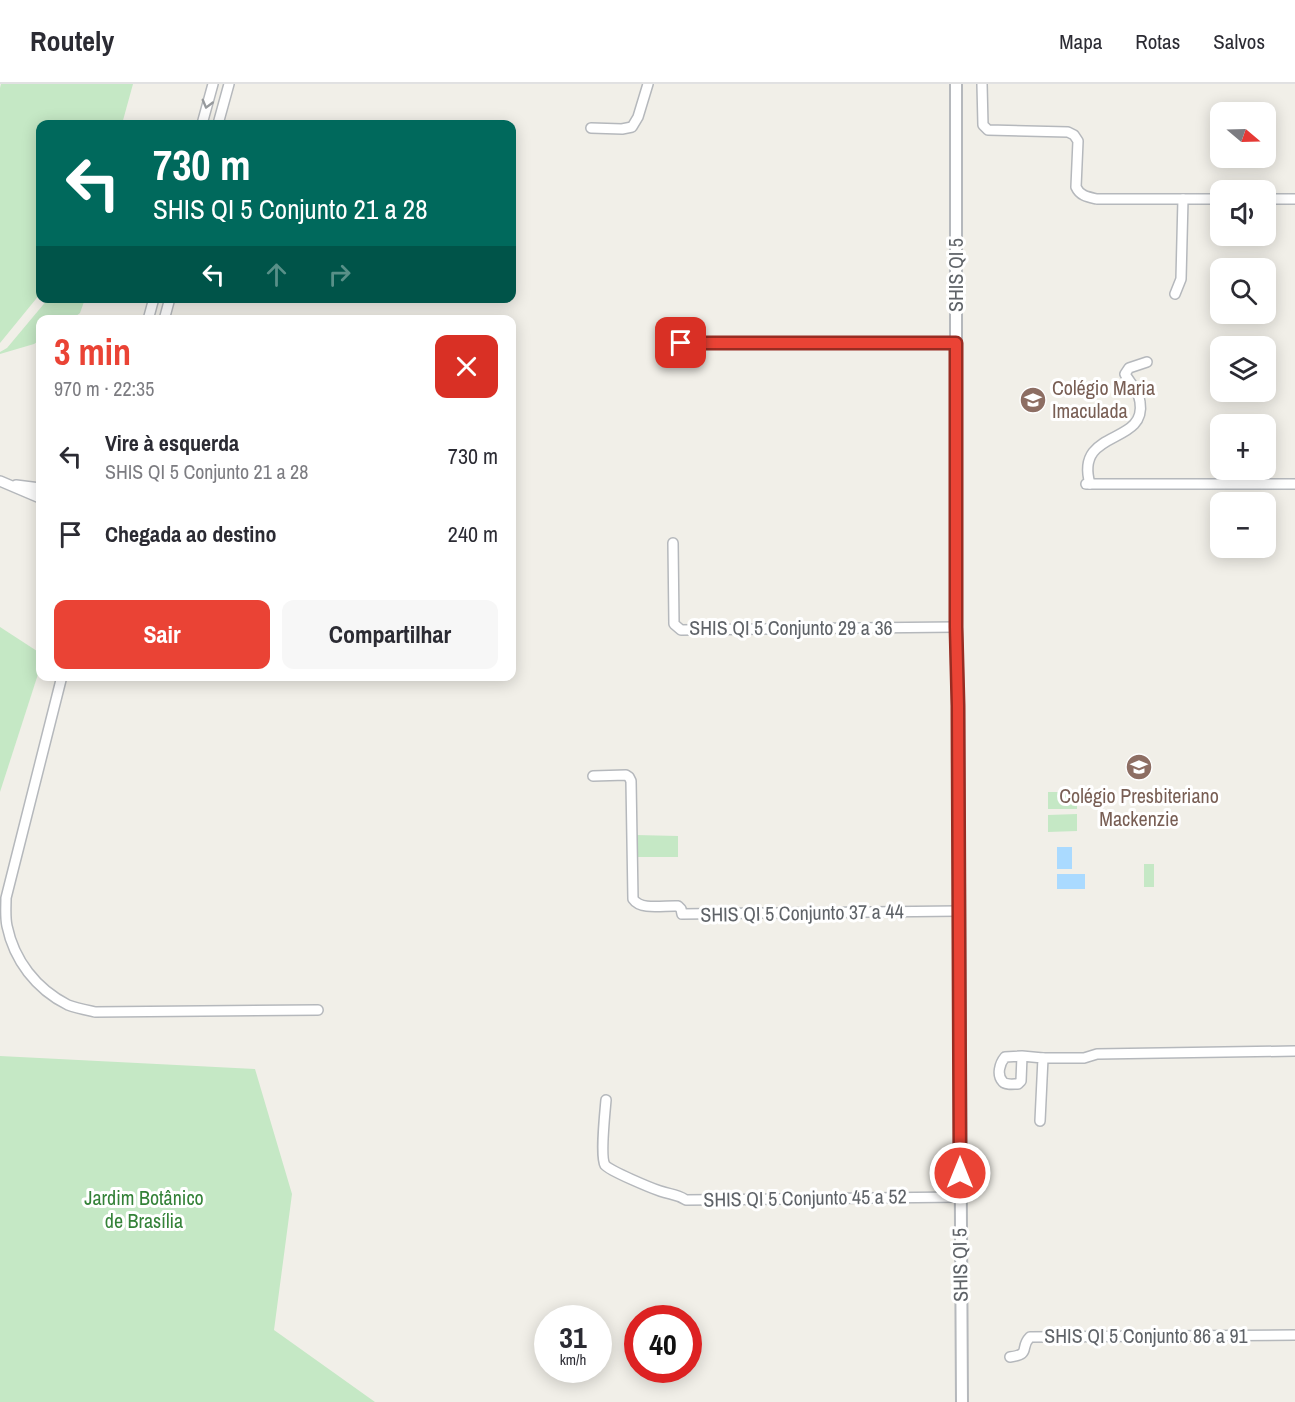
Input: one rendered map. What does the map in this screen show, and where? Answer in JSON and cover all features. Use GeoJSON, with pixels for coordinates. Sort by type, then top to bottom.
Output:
{"type":"FeatureCollection","features":[{"type":"Feature","properties":{"kind":"street"},"geometry":{"type":"LineString","coordinates":[[203,120],[213,84]]}},
{"type":"Feature","properties":{"kind":"street"},"geometry":{"type":"LineString","coordinates":[[219,120],[229,84]]}},
{"type":"Feature","properties":{"kind":"street"},"geometry":{"type":"LineString","coordinates":[[591,128],[632,127],[638,117],[648,84]]}},
{"type":"Feature","properties":{"kind":"street","name":"SHIS QI 5"},"geometry":{"type":"LineString","coordinates":[[956,84],[956,627],[962,1402]]}},
{"type":"Feature","properties":{"kind":"street"},"geometry":{"type":"LineString","coordinates":[[982,84],[983,125],[988,130],[1068,132],[1074,135],[1078,141],[1076,187],[1078,192],[1085,196],[1097,199],[1210,199]]}},
{"type":"Feature","properties":{"kind":"street"},"geometry":{"type":"LineString","coordinates":[[1175,294],[1181,279],[1183,199]]}},
{"type":"Feature","properties":{"kind":"street"},"geometry":{"type":"LineString","coordinates":[[1276,200],[1295,200]]}},
{"type":"Feature","properties":{"kind":"street"},"geometry":{"type":"LineString","coordinates":[[681,343],[956,343]]}},
{"type":"Feature","properties":{"kind":"street"},"geometry":{"type":"LineString","coordinates":[[1147,362],[1129,368],[1125,374],[1137,391],[1140,402],[1140,414],[1137,421],[1133,427],[1095,449],[1088,460],[1088,484],[1295,484]]}},
{"type":"Feature","properties":{"kind":"street"},"geometry":{"type":"LineString","coordinates":[[3,483],[36,487]]}},
{"type":"Feature","properties":{"kind":"street"},"geometry":{"type":"LineString","coordinates":[[3,483],[36,496]]}},
{"type":"Feature","properties":{"kind":"street","name":"SHIS QI 5 Conjunto 29 a 36"},"geometry":{"type":"LineString","coordinates":[[674,543],[674,624],[681,630],[956,627]]}},
{"type":"Feature","properties":{"kind":"street"},"geometry":{"type":"LineString","coordinates":[[61,681],[6,898],[7,924],[14,947],[28,974],[44,990],[69,1005],[95,1012],[318,1010]]}},
{"type":"Feature","properties":{"kind":"street","name":"SHIS QI 5 Conjunto 37 a 44"},"geometry":{"type":"LineString","coordinates":[[593,776],[626,776],[631,781],[633,899],[636,904],[678,906],[682,914],[958,911]]}},
{"type":"Feature","properties":{"kind":"street"},"geometry":{"type":"LineString","coordinates":[[1022,1056],[1084,1058],[1097,1054],[1295,1051]]}},
{"type":"Feature","properties":{"kind":"street"},"geometry":{"type":"LineString","coordinates":[[1040,1121],[1043,1058]]}},
{"type":"Feature","properties":{"kind":"street","name":"SHIS QI 5 Conjunto 45 a 52"},"geometry":{"type":"LineString","coordinates":[[606,1100],[603,1156],[605,1165],[613,1171],[652,1188],[686,1200],[960,1197]]}},
{"type":"Feature","properties":{"kind":"street","name":"SHIS QI 5 Conjunto 86 a 91"},"geometry":{"type":"LineString","coordinates":[[1010,1357],[1020,1356],[1030,1337],[1295,1335]]}},
{"type":"Feature","properties":{"kind":"green space"},"geometry":{"type":"Polygon","coordinates":[[[1,84],[133,84],[123,120],[36,120],[36,299],[0,343],[1,84]]]}},
{"type":"Feature","properties":{"kind":"green space"},"geometry":{"type":"Polygon","coordinates":[[[45,303],[84,303],[77,315],[36,315],[36,343],[0,354],[45,303]]]}},
{"type":"Feature","properties":{"kind":"green space"},"geometry":{"type":"Polygon","coordinates":[[[0,627],[36,650],[36,680],[0,792],[0,627]]]}},
{"type":"Feature","properties":{"kind":"green space"},"geometry":{"type":"Polygon","coordinates":[[[1048,792],[1077,792],[1077,809],[1048,809],[1048,792]]]}},
{"type":"Feature","properties":{"kind":"green space"},"geometry":{"type":"Polygon","coordinates":[[[1077,814],[1077,831],[1048,832],[1048,815],[1077,814]]]}},
{"type":"Feature","properties":{"kind":"green space"},"geometry":{"type":"Polygon","coordinates":[[[636,835],[678,836],[678,857],[636,857],[636,835]]]}},
{"type":"Feature","properties":{"kind":"green space"},"geometry":{"type":"Polygon","coordinates":[[[1144,864],[1154,864],[1154,887],[1144,887],[1144,864]]]}},
{"type":"Feature","properties":{"kind":"green space","name":"Jardim Botânico de Brasília"},"geometry":{"type":"Polygon","coordinates":[[[0,1056],[255,1069],[292,1194],[274,1330],[375,1402],[0,1402],[0,1056]]]}},
{"type":"Feature","properties":{"kind":"water"},"geometry":{"type":"Polygon","coordinates":[[[1057,847],[1072,847],[1072,869],[1057,869],[1057,847]]]}},
{"type":"Feature","properties":{"kind":"water"},"geometry":{"type":"Polygon","coordinates":[[[1057,874],[1085,874],[1085,889],[1057,889],[1057,874]]]}},
{"type":"Feature","properties":{"kind":"place","name":"Colégio Maria Imaculada"},"geometry":{"type":"Point","coordinates":[1033,400]}},
{"type":"Feature","properties":{"kind":"place","name":"Colégio Presbiteriano Mackenzie"},"geometry":{"type":"Point","coordinates":[1139,767]}},
{"type":"Feature","properties":{"kind":"route"},"geometry":{"type":"LineString","coordinates":[[681,343],[956,343],[960,1173]]}}]}
